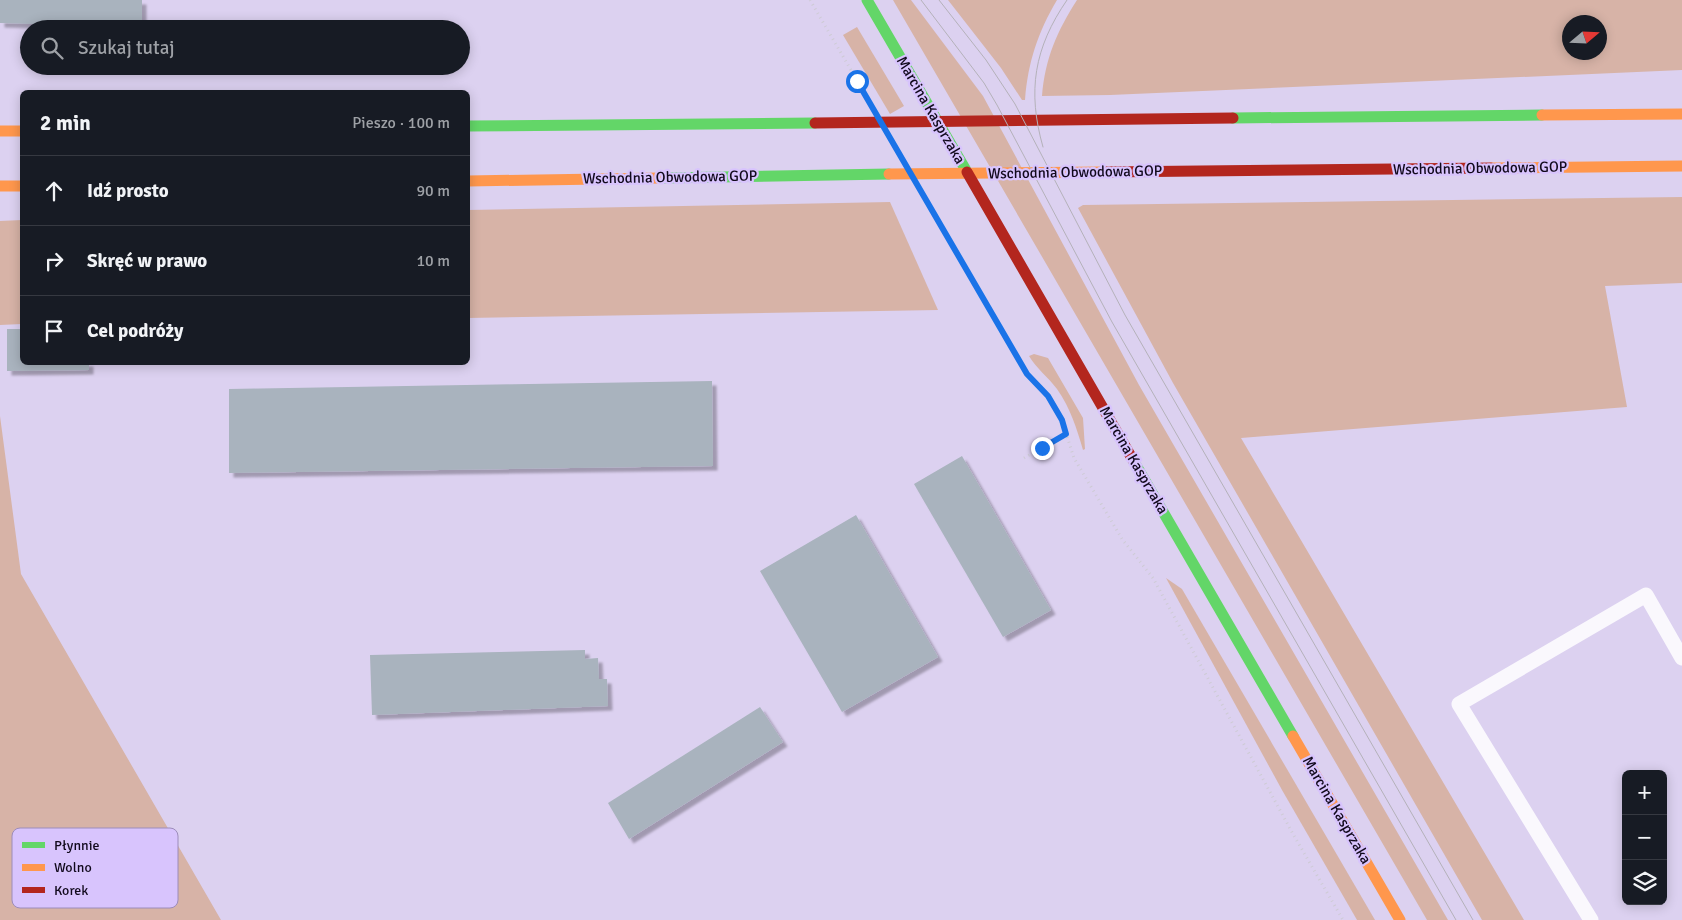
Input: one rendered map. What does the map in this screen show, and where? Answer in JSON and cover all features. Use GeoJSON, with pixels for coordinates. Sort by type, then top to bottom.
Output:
{"type":"FeatureCollection","features":[{"type":"Feature","properties":{"kind":"main road","name":"Marcina Kasprzaka"},"geometry":{"type":"LineString","coordinates":[[867,0],[1400,920]]}},
{"type":"Feature","properties":{"kind":"main road"},"geometry":{"type":"LineString","coordinates":[[470,126],[1682,114]]}},
{"type":"Feature","properties":{"kind":"main road"},"geometry":{"type":"LineString","coordinates":[[0,132],[20,131]]}},
{"type":"Feature","properties":{"kind":"main road","name":"Wschodnia Obwodowa GOP"},"geometry":{"type":"LineString","coordinates":[[470,181],[1189,170],[1682,166]]}},
{"type":"Feature","properties":{"kind":"main road"},"geometry":{"type":"LineString","coordinates":[[0,186],[20,186]]}},
{"type":"Feature","properties":{"kind":"lane"},"geometry":{"type":"LineString","coordinates":[[1591,920],[1460,704],[1646,595],[1682,658]]}},
{"type":"Feature","properties":{"kind":"path"},"geometry":{"type":"LineString","coordinates":[[810,0],[867,98]]}},
{"type":"Feature","properties":{"kind":"path"},"geometry":{"type":"LineString","coordinates":[[926,200],[1027,374],[1048,396],[1062,420],[1074,458],[1122,539],[1153,578],[1293,834],[1343,920]]}},
{"type":"Feature","properties":{"kind":"path"},"geometry":{"type":"LineString","coordinates":[[1024,458],[1066,434]]}},
{"type":"Feature","properties":{"kind":"shaded area"},"geometry":{"type":"Polygon","coordinates":[[[893,0],[911,0],[983,96],[1139,385],[1448,920],[1427,920],[893,0]]]}},
{"type":"Feature","properties":{"kind":"shaded area"},"geometry":{"type":"Polygon","coordinates":[[[948,0],[1057,0],[1044,24],[1031,60],[1025,100],[1022,100],[1001,68],[948,0]]]}},
{"type":"Feature","properties":{"kind":"shaded area"},"geometry":{"type":"Polygon","coordinates":[[[1077,0],[1682,0],[1682,70],[1110,95],[1042,96],[1049,58],[1058,34],[1077,0]]]}},
{"type":"Feature","properties":{"kind":"shaded area"},"geometry":{"type":"Polygon","coordinates":[[[857,27],[904,106],[890,114],[843,35],[857,27]]]}},
{"type":"Feature","properties":{"kind":"shaded area"},"geometry":{"type":"Polygon","coordinates":[[[1682,197],[1682,283],[1605,286],[1627,407],[1241,438],[1524,920],[1482,920],[1173,383],[1078,208],[1083,205],[1682,197]]]}},
{"type":"Feature","properties":{"kind":"shaded area"},"geometry":{"type":"Polygon","coordinates":[[[890,202],[938,310],[470,318],[470,210],[890,202]]]}},
{"type":"Feature","properties":{"kind":"shaded area"},"geometry":{"type":"Polygon","coordinates":[[[20,220],[20,324],[0,325],[0,221],[20,220]]]}},
{"type":"Feature","properties":{"kind":"shaded area"},"geometry":{"type":"Polygon","coordinates":[[[1034,354],[1048,358],[1083,418],[1085,449],[1083,450],[1073,418],[1062,396],[1029,356],[1034,354]]]}},
{"type":"Feature","properties":{"kind":"shaded area"},"geometry":{"type":"Polygon","coordinates":[[[0,416],[21,574],[168,828],[12,828],[12,908],[178,908],[178,846],[221,920],[0,920],[0,416]]]}},
{"type":"Feature","properties":{"kind":"shaded area"},"geometry":{"type":"Polygon","coordinates":[[[1166,578],[1182,589],[1375,920],[1357,920],[1282,790],[1166,578]]]}},
{"type":"Feature","properties":{"kind":"building"},"geometry":{"type":"Polygon","coordinates":[[[0,0],[142,0],[142,20],[20,20],[20,24],[0,23],[0,0]]]}},
{"type":"Feature","properties":{"kind":"building"},"geometry":{"type":"Polygon","coordinates":[[[7,329],[20,329],[20,365],[89,365],[89,370],[7,371],[7,329]]]}},
{"type":"Feature","properties":{"kind":"building"},"geometry":{"type":"Polygon","coordinates":[[[712,381],[713,466],[229,473],[229,389],[712,381]]]}},
{"type":"Feature","properties":{"kind":"building"},"geometry":{"type":"Polygon","coordinates":[[[962,456],[1051,610],[1003,637],[914,484],[962,456]]]}},
{"type":"Feature","properties":{"kind":"building"},"geometry":{"type":"Polygon","coordinates":[[[856,515],[938,657],[842,712],[760,571],[856,515]]]}},
{"type":"Feature","properties":{"kind":"building"},"geometry":{"type":"Polygon","coordinates":[[[585,650],[585,659],[598,658],[599,679],[607,679],[608,706],[372,715],[370,655],[585,650]]]}},
{"type":"Feature","properties":{"kind":"building"},"geometry":{"type":"Polygon","coordinates":[[[760,707],[783,742],[629,839],[608,803],[760,707]]]}},
{"type":"Feature","properties":{"kind":"tram line"},"geometry":{"type":"LineString","coordinates":[[921,0],[984,83],[997,105],[1112,322],[1456,920]]}},
{"type":"Feature","properties":{"kind":"tram line"},"geometry":{"type":"LineString","coordinates":[[939,0],[986,60],[1015,104],[1125,315],[1473,920]]}},
{"type":"Feature","properties":{"kind":"tram line"},"geometry":{"type":"LineString","coordinates":[[1043,147],[1035,107],[1037,70],[1047,35],[1067,0]]}},
{"type":"Feature","properties":{"kind":"traffic: fast"},"geometry":{"type":"LineString","coordinates":[[867,0],[967,172]]}},
{"type":"Feature","properties":{"kind":"traffic: fast"},"geometry":{"type":"LineString","coordinates":[[1233,118],[1542,115]]}},
{"type":"Feature","properties":{"kind":"traffic: fast"},"geometry":{"type":"LineString","coordinates":[[470,126],[815,123]]}},
{"type":"Feature","properties":{"kind":"traffic: fast"},"geometry":{"type":"LineString","coordinates":[[661,178],[889,174]]}},
{"type":"Feature","properties":{"kind":"traffic: fast"},"geometry":{"type":"LineString","coordinates":[[1133,460],[1293,736]]}},
{"type":"Feature","properties":{"kind":"traffic: slow"},"geometry":{"type":"LineString","coordinates":[[1542,115],[1682,114]]}},
{"type":"Feature","properties":{"kind":"traffic: slow"},"geometry":{"type":"LineString","coordinates":[[0,131],[20,131]]}},
{"type":"Feature","properties":{"kind":"traffic: slow"},"geometry":{"type":"LineString","coordinates":[[1491,168],[1682,166]]}},
{"type":"Feature","properties":{"kind":"traffic: slow"},"geometry":{"type":"LineString","coordinates":[[889,174],[1104,172]]}},
{"type":"Feature","properties":{"kind":"traffic: slow"},"geometry":{"type":"LineString","coordinates":[[470,181],[661,178]]}},
{"type":"Feature","properties":{"kind":"traffic: slow"},"geometry":{"type":"LineString","coordinates":[[0,186],[20,186]]}},
{"type":"Feature","properties":{"kind":"traffic: slow"},"geometry":{"type":"LineString","coordinates":[[1293,736],[1400,920]]}},
{"type":"Feature","properties":{"kind":"traffic: jam"},"geometry":{"type":"LineString","coordinates":[[815,123],[1233,118]]}},
{"type":"Feature","properties":{"kind":"traffic: jam"},"geometry":{"type":"LineString","coordinates":[[1104,172],[1491,168]]}},
{"type":"Feature","properties":{"kind":"traffic: jam"},"geometry":{"type":"LineString","coordinates":[[967,172],[1133,460]]}},
{"type":"Feature","properties":{"kind":"route"},"geometry":{"type":"LineString","coordinates":[[857,81],[1027,374],[1048,396],[1062,420],[1066,434],[1042,448]]}}]}
